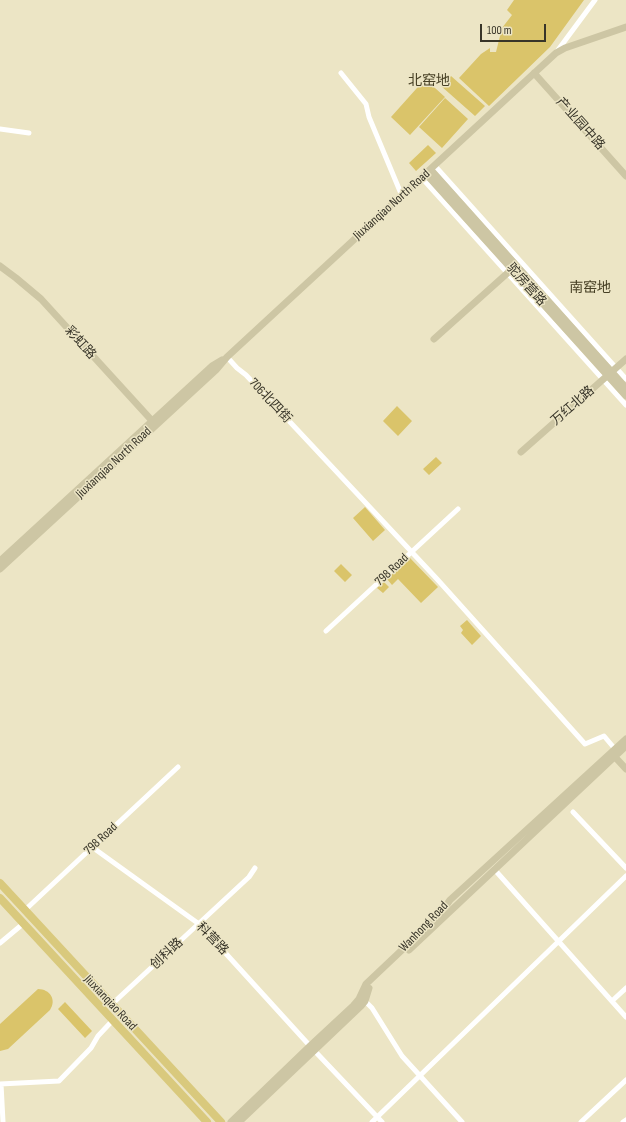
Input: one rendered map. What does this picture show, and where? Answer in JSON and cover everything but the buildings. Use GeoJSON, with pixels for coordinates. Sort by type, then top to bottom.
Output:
{"type":"FeatureCollection","features":[{"type":"Feature","properties":{"kind":"main road","name":"Jiuxianqiao Road"},"geometry":{"type":"LineString","coordinates":[[0,883],[111,1005],[221,1122]]}},
{"type":"Feature","properties":{"kind":"main road","name":"Jiuxianqiao Road"},"geometry":{"type":"LineString","coordinates":[[0,898],[207,1122]]}},
{"type":"Feature","properties":{"kind":"street","name":"Jiuxianqiao North Road"},"geometry":{"type":"LineString","coordinates":[[0,569],[212,366],[227,357],[556,53],[595,0]]}},
{"type":"Feature","properties":{"kind":"street","name":"Jiuxianqiao North Road"},"geometry":{"type":"LineString","coordinates":[[556,53],[565,48],[626,26]]}},
{"type":"Feature","properties":{"kind":"street"},"geometry":{"type":"LineString","coordinates":[[341,73],[366,104],[369,117],[402,196]]}},
{"type":"Feature","properties":{"kind":"street","name":"产业园中路"},"geometry":{"type":"LineString","coordinates":[[534,73],[626,176]]}},
{"type":"Feature","properties":{"kind":"street"},"geometry":{"type":"LineString","coordinates":[[0,129],[29,133]]}},
{"type":"Feature","properties":{"kind":"street","name":"驼房营路"},"geometry":{"type":"LineString","coordinates":[[428,172],[510,271],[610,374],[626,388]]}},
{"type":"Feature","properties":{"kind":"street","name":"驼房营路"},"geometry":{"type":"LineString","coordinates":[[428,172],[610,374],[626,396]]}},
{"type":"Feature","properties":{"kind":"street","name":"彩虹路"},"geometry":{"type":"LineString","coordinates":[[0,266],[41,299],[154,423]]}},
{"type":"Feature","properties":{"kind":"street"},"geometry":{"type":"LineString","coordinates":[[434,339],[510,271]]}},
{"type":"Feature","properties":{"kind":"street","name":"706北四街"},"geometry":{"type":"LineString","coordinates":[[227,357],[246,375],[411,552],[585,744],[604,736],[616,753]]}},
{"type":"Feature","properties":{"kind":"street","name":"万红北路"},"geometry":{"type":"LineString","coordinates":[[521,452],[626,359]]}},
{"type":"Feature","properties":{"kind":"street"},"geometry":{"type":"LineString","coordinates":[[610,374],[626,379]]}},
{"type":"Feature","properties":{"kind":"street"},"geometry":{"type":"LineString","coordinates":[[610,374],[626,405]]}},
{"type":"Feature","properties":{"kind":"street","name":"Jiuxianqiao North Road"},"geometry":{"type":"LineString","coordinates":[[0,562],[154,423]]}},
{"type":"Feature","properties":{"kind":"street","name":"798 Road"},"geometry":{"type":"LineString","coordinates":[[326,631],[458,509]]}},
{"type":"Feature","properties":{"kind":"street","name":"Wanhong Road"},"geometry":{"type":"LineString","coordinates":[[231,1122],[312,1048],[361,1006],[365,1001],[370,986],[616,753],[626,738]]}},
{"type":"Feature","properties":{"kind":"street","name":"Wanhong Road"},"geometry":{"type":"LineString","coordinates":[[239,1122],[360,999],[366,984],[440,914],[450,900],[616,753],[626,746]]}},
{"type":"Feature","properties":{"kind":"street"},"geometry":{"type":"LineString","coordinates":[[616,753],[626,762]]}},
{"type":"Feature","properties":{"kind":"street"},"geometry":{"type":"LineString","coordinates":[[616,753],[626,769]]}},
{"type":"Feature","properties":{"kind":"street","name":"798 Road"},"geometry":{"type":"LineString","coordinates":[[25,910],[178,768]]}},
{"type":"Feature","properties":{"kind":"street"},"geometry":{"type":"LineString","coordinates":[[573,812],[626,868]]}},
{"type":"Feature","properties":{"kind":"street","name":"科营路"},"geometry":{"type":"LineString","coordinates":[[92,847],[199,924],[382,1122]]}},
{"type":"Feature","properties":{"kind":"street","name":"创科路"},"geometry":{"type":"LineString","coordinates":[[111,1005],[249,877],[255,868]]}},
{"type":"Feature","properties":{"kind":"street"},"geometry":{"type":"LineString","coordinates":[[494,869],[626,1017]]}},
{"type":"Feature","properties":{"kind":"street"},"geometry":{"type":"LineString","coordinates":[[372,1122],[626,876]]}},
{"type":"Feature","properties":{"kind":"street"},"geometry":{"type":"LineString","coordinates":[[0,944],[24,923]]}},
{"type":"Feature","properties":{"kind":"street"},"geometry":{"type":"LineString","coordinates":[[612,1002],[626,988]]}},
{"type":"Feature","properties":{"kind":"street"},"geometry":{"type":"LineString","coordinates":[[365,1001],[372,1008],[402,1056],[462,1122]]}},
{"type":"Feature","properties":{"kind":"street"},"geometry":{"type":"LineString","coordinates":[[3,1122],[0,1084],[59,1081],[91,1048],[98,1036],[113,1020]]}},
{"type":"Feature","properties":{"kind":"street"},"geometry":{"type":"LineString","coordinates":[[581,1122],[626,1080]]}},
{"type":"Feature","properties":{"kind":"shaded area"},"geometry":{"type":"Polygon","coordinates":[[[514,0],[584,0],[550,47],[489,106],[459,78],[481,54],[490,48],[490,52],[496,52],[502,28],[512,15],[507,10],[514,0]]]}},
{"type":"Feature","properties":{"kind":"shaded area"},"geometry":{"type":"Polygon","coordinates":[[[451,76],[485,106],[475,116],[441,86],[451,76]]]}},
{"type":"Feature","properties":{"kind":"shaded area"},"geometry":{"type":"Polygon","coordinates":[[[425,79],[445,97],[410,135],[391,117],[425,79]]]}},
{"type":"Feature","properties":{"kind":"shaded area"},"geometry":{"type":"Polygon","coordinates":[[[445,98],[468,119],[442,148],[419,127],[445,98]]]}},
{"type":"Feature","properties":{"kind":"shaded area"},"geometry":{"type":"Polygon","coordinates":[[[428,145],[436,153],[416,171],[409,163],[428,145]]]}},
{"type":"Feature","properties":{"kind":"shaded area"},"geometry":{"type":"Polygon","coordinates":[[[397,406],[412,421],[398,436],[383,421],[397,406]]]}},
{"type":"Feature","properties":{"kind":"shaded area"},"geometry":{"type":"Polygon","coordinates":[[[436,457],[442,463],[429,475],[423,469],[436,457]]]}},
{"type":"Feature","properties":{"kind":"shaded area"},"geometry":{"type":"Polygon","coordinates":[[[365,507],[385,530],[373,541],[353,518],[365,507]]]}},
{"type":"Feature","properties":{"kind":"shaded area"},"geometry":{"type":"Polygon","coordinates":[[[410,558],[438,587],[421,603],[398,579],[392,585],[387,579],[410,558]]]}},
{"type":"Feature","properties":{"kind":"shaded area"},"geometry":{"type":"Polygon","coordinates":[[[341,564],[352,575],[345,582],[334,571],[341,564]]]}},
{"type":"Feature","properties":{"kind":"shaded area"},"geometry":{"type":"Polygon","coordinates":[[[384,582],[389,587],[383,593],[377,588],[384,582]]]}},
{"type":"Feature","properties":{"kind":"shaded area"},"geometry":{"type":"Polygon","coordinates":[[[467,620],[481,636],[472,645],[461,633],[463,630],[460,626],[467,620]]]}},
{"type":"Feature","properties":{"kind":"shaded area"},"geometry":{"type":"Polygon","coordinates":[[[38,989],[46,991],[51,996],[53,1002],[50,1010],[8,1049],[0,1051],[0,1024],[38,989]]]}},
{"type":"Feature","properties":{"kind":"shaded area"},"geometry":{"type":"Polygon","coordinates":[[[65,1002],[92,1031],[85,1038],[58,1009],[65,1002]]]}},
{"type":"Feature","properties":{"kind":"district","name":"北窑地"},"geometry":{"type":"Point","coordinates":[429,81]}},
{"type":"Feature","properties":{"kind":"district","name":"南窑地"},"geometry":{"type":"Point","coordinates":[590,288]}}]}
